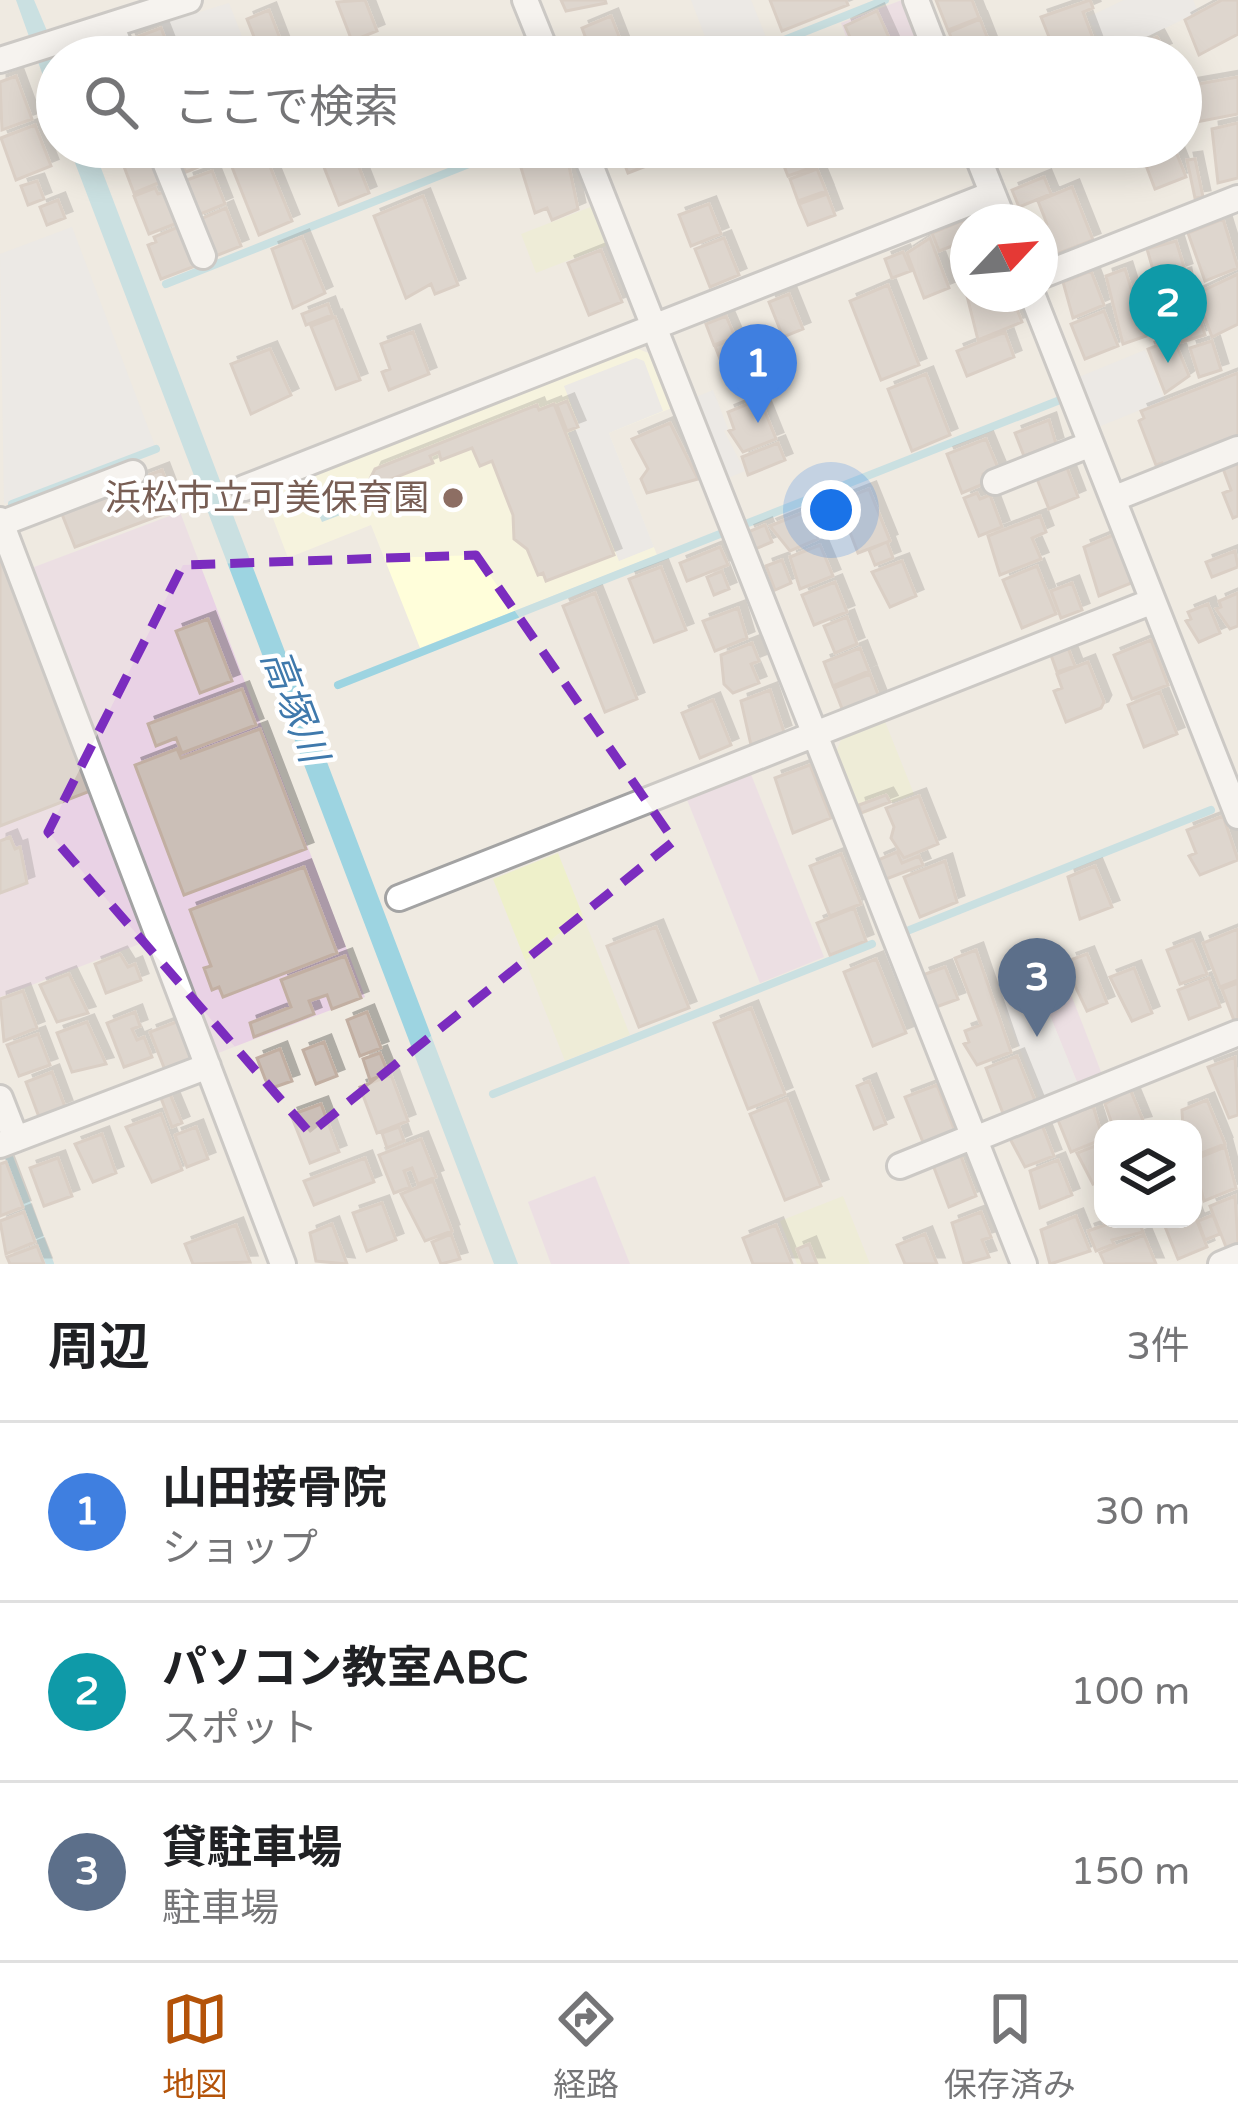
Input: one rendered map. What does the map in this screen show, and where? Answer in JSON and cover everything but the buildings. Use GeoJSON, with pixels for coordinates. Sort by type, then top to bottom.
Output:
{"type":"FeatureCollection","features":[{"type":"Feature","properties":{"kind":"street"},"geometry":{"type":"LineString","coordinates":[[74,36],[189,0]]}},
{"type":"Feature","properties":{"kind":"street"},"geometry":{"type":"LineString","coordinates":[[525,0],[540,36]]}},
{"type":"Feature","properties":{"kind":"street"},"geometry":{"type":"LineString","coordinates":[[916,0],[930,36]]}},
{"type":"Feature","properties":{"kind":"street"},"geometry":{"type":"LineString","coordinates":[[111,25],[115,36]]}},
{"type":"Feature","properties":{"kind":"street"},"geometry":{"type":"LineString","coordinates":[[168,168],[202,256]]}},
{"type":"Feature","properties":{"kind":"street"},"geometry":{"type":"LineString","coordinates":[[591,168],[1024,1264]]}},
{"type":"Feature","properties":{"kind":"street"},"geometry":{"type":"LineString","coordinates":[[982,168],[996,204]]}},
{"type":"Feature","properties":{"kind":"street"},"geometry":{"type":"LineString","coordinates":[[244,488],[992,194]]}},
{"type":"Feature","properties":{"kind":"street"},"geometry":{"type":"LineString","coordinates":[[1058,269],[1238,198]]}},
{"type":"Feature","properties":{"kind":"street"},"geometry":{"type":"LineString","coordinates":[[1039,312],[1236,803]]}},
{"type":"Feature","properties":{"kind":"street"},"geometry":{"type":"LineString","coordinates":[[995,482],[1091,444]]}},
{"type":"Feature","properties":{"kind":"street"},"geometry":{"type":"LineString","coordinates":[[1113,499],[1238,449]]}},
{"type":"Feature","properties":{"kind":"street"},"geometry":{"type":"LineString","coordinates":[[134,473],[0,522],[283,1264]]}},
{"type":"Feature","properties":{"kind":"street"},"geometry":{"type":"LineString","coordinates":[[399,898],[1153,601]]}},
{"type":"Feature","properties":{"kind":"street"},"geometry":{"type":"LineString","coordinates":[[900,1166],[1238,1033]]}},
{"type":"Feature","properties":{"kind":"street"},"geometry":{"type":"LineString","coordinates":[[0,1098],[8,1142],[208,1066]]}},
{"type":"Feature","properties":{"kind":"street"},"geometry":{"type":"LineString","coordinates":[[1221,1264],[1238,1257]]}},
{"type":"Feature","properties":{"kind":"highlighted area"},"geometry":{"type":"Polygon","coordinates":[[[476,555],[674,841],[310,1133],[48,832],[183,565],[476,555]]]}},
{"type":"Feature","properties":{"kind":"shaded area"},"geometry":{"type":"Polygon","coordinates":[[[691,0],[751,0],[765,36],[705,36],[691,0]]]}},
{"type":"Feature","properties":{"kind":"shaded area"},"geometry":{"type":"Polygon","coordinates":[[[902,0],[916,36],[846,36],[841,23],[902,0]]]}},
{"type":"Feature","properties":{"kind":"shaded area"},"geometry":{"type":"Polygon","coordinates":[[[1124,0],[1193,0],[1198,12],[1149,36],[1098,36],[1088,17],[1124,0]]]}},
{"type":"Feature","properties":{"kind":"shaded area"},"geometry":{"type":"Polygon","coordinates":[[[229,3],[242,36],[166,36],[161,24],[229,3]]]}},
{"type":"Feature","properties":{"kind":"shaded area"},"geometry":{"type":"Polygon","coordinates":[[[593,206],[608,245],[536,273],[521,234],[593,206]]]}},
{"type":"Feature","properties":{"kind":"shaded area"},"geometry":{"type":"Polygon","coordinates":[[[72,227],[155,446],[4,504],[0,254],[72,227]]]}},
{"type":"Feature","properties":{"kind":"shaded area","name":"浜松市立可美保育園"},"geometry":{"type":"Polygon","coordinates":[[[636,348],[651,354],[672,408],[609,433],[657,555],[420,648],[371,525],[288,558],[268,505],[274,491],[636,348]]]}},
{"type":"Feature","properties":{"kind":"shaded area"},"geometry":{"type":"Polygon","coordinates":[[[1145,350],[1165,400],[1098,427],[1079,377],[1145,350]]]}},
{"type":"Feature","properties":{"kind":"shaded area"},"geometry":{"type":"Polygon","coordinates":[[[636,358],[644,361],[663,411],[609,433],[654,547],[619,561],[568,433],[580,428],[564,386],[636,358]]]}},
{"type":"Feature","properties":{"kind":"shaded area"},"geometry":{"type":"Polygon","coordinates":[[[713,390],[728,429],[724,431],[745,471],[728,478],[696,397],[713,390]]]}},
{"type":"Feature","properties":{"kind":"shaded area"},"geometry":{"type":"Polygon","coordinates":[[[180,512],[365,997],[213,1055],[29,569],[180,512]]]}},
{"type":"Feature","properties":{"kind":"shaded area"},"geometry":{"type":"Polygon","coordinates":[[[0,546],[150,940],[0,997],[0,546]]]}},
{"type":"Feature","properties":{"kind":"shaded area"},"geometry":{"type":"Polygon","coordinates":[[[884,719],[914,794],[861,815],[836,752],[843,735],[884,719]]]}},
{"type":"Feature","properties":{"kind":"shaded area"},"geometry":{"type":"Polygon","coordinates":[[[750,772],[824,957],[760,983],[686,797],[750,772]]]}},
{"type":"Feature","properties":{"kind":"shaded area"},"geometry":{"type":"Polygon","coordinates":[[[558,853],[630,1035],[565,1061],[493,879],[558,853]]]}},
{"type":"Feature","properties":{"kind":"shaded area"},"geometry":{"type":"Polygon","coordinates":[[[1058,961],[1103,1077],[1079,1087],[1032,971],[1058,961]]]}},
{"type":"Feature","properties":{"kind":"shaded area"},"geometry":{"type":"Polygon","coordinates":[[[1032,971],[1079,1087],[1041,1103],[995,986],[1032,971]]]}},
{"type":"Feature","properties":{"kind":"shaded area"},"geometry":{"type":"Polygon","coordinates":[[[595,1176],[630,1264],[551,1264],[528,1202],[595,1176]]]}},
{"type":"Feature","properties":{"kind":"shaded area"},"geometry":{"type":"Polygon","coordinates":[[[843,1196],[870,1264],[797,1264],[780,1221],[843,1196]]]}},
{"type":"Feature","properties":{"kind":"water"},"geometry":{"type":"Polygon","coordinates":[[[16,0],[34,0],[49,36],[36,36],[36,56],[16,0]]]}},
{"type":"Feature","properties":{"kind":"water","name":"高塚川"},"geometry":{"type":"Polygon","coordinates":[[[77,168],[101,168],[518,1264],[494,1264],[77,168]]]}},
{"type":"Feature","properties":{"kind":"water"},"geometry":{"type":"Polygon","coordinates":[[[346,485],[356,509],[322,522],[312,499],[346,485]]]}},
{"type":"Feature","properties":{"kind":"waterway"},"geometry":{"type":"LineString","coordinates":[[794,36],[885,0]]}},
{"type":"Feature","properties":{"kind":"waterway"},"geometry":{"type":"LineString","coordinates":[[166,284],[459,168]]}},
{"type":"Feature","properties":{"kind":"waterway"},"geometry":{"type":"LineString","coordinates":[[748,523],[1060,400]]}},
{"type":"Feature","properties":{"kind":"waterway"},"geometry":{"type":"LineString","coordinates":[[12,504],[156,449]]}},
{"type":"Feature","properties":{"kind":"waterway"},"geometry":{"type":"LineString","coordinates":[[338,685],[720,534]]}},
{"type":"Feature","properties":{"kind":"waterway"},"geometry":{"type":"LineString","coordinates":[[907,931],[1211,810]]}},
{"type":"Feature","properties":{"kind":"waterway"},"geometry":{"type":"LineString","coordinates":[[493,1094],[872,944]]}},
{"type":"Feature","properties":{"kind":"waterway"},"geometry":{"type":"LineString","coordinates":[[7,1152],[50,1264]]}},
{"type":"Feature","properties":{"kind":"place","name":"パソコン教室ABC"},"geometry":{"type":"Point","coordinates":[1168,363]}},
{"type":"Feature","properties":{"kind":"place","name":"山田接骨院"},"geometry":{"type":"Point","coordinates":[758,423]}},
{"type":"Feature","properties":{"kind":"place","name":"浜松市立可美保育園"},"geometry":{"type":"Point","coordinates":[453,498]}},
{"type":"Feature","properties":{"kind":"place","name":"貸駐車場"},"geometry":{"type":"Point","coordinates":[1037,1037]}}]}
